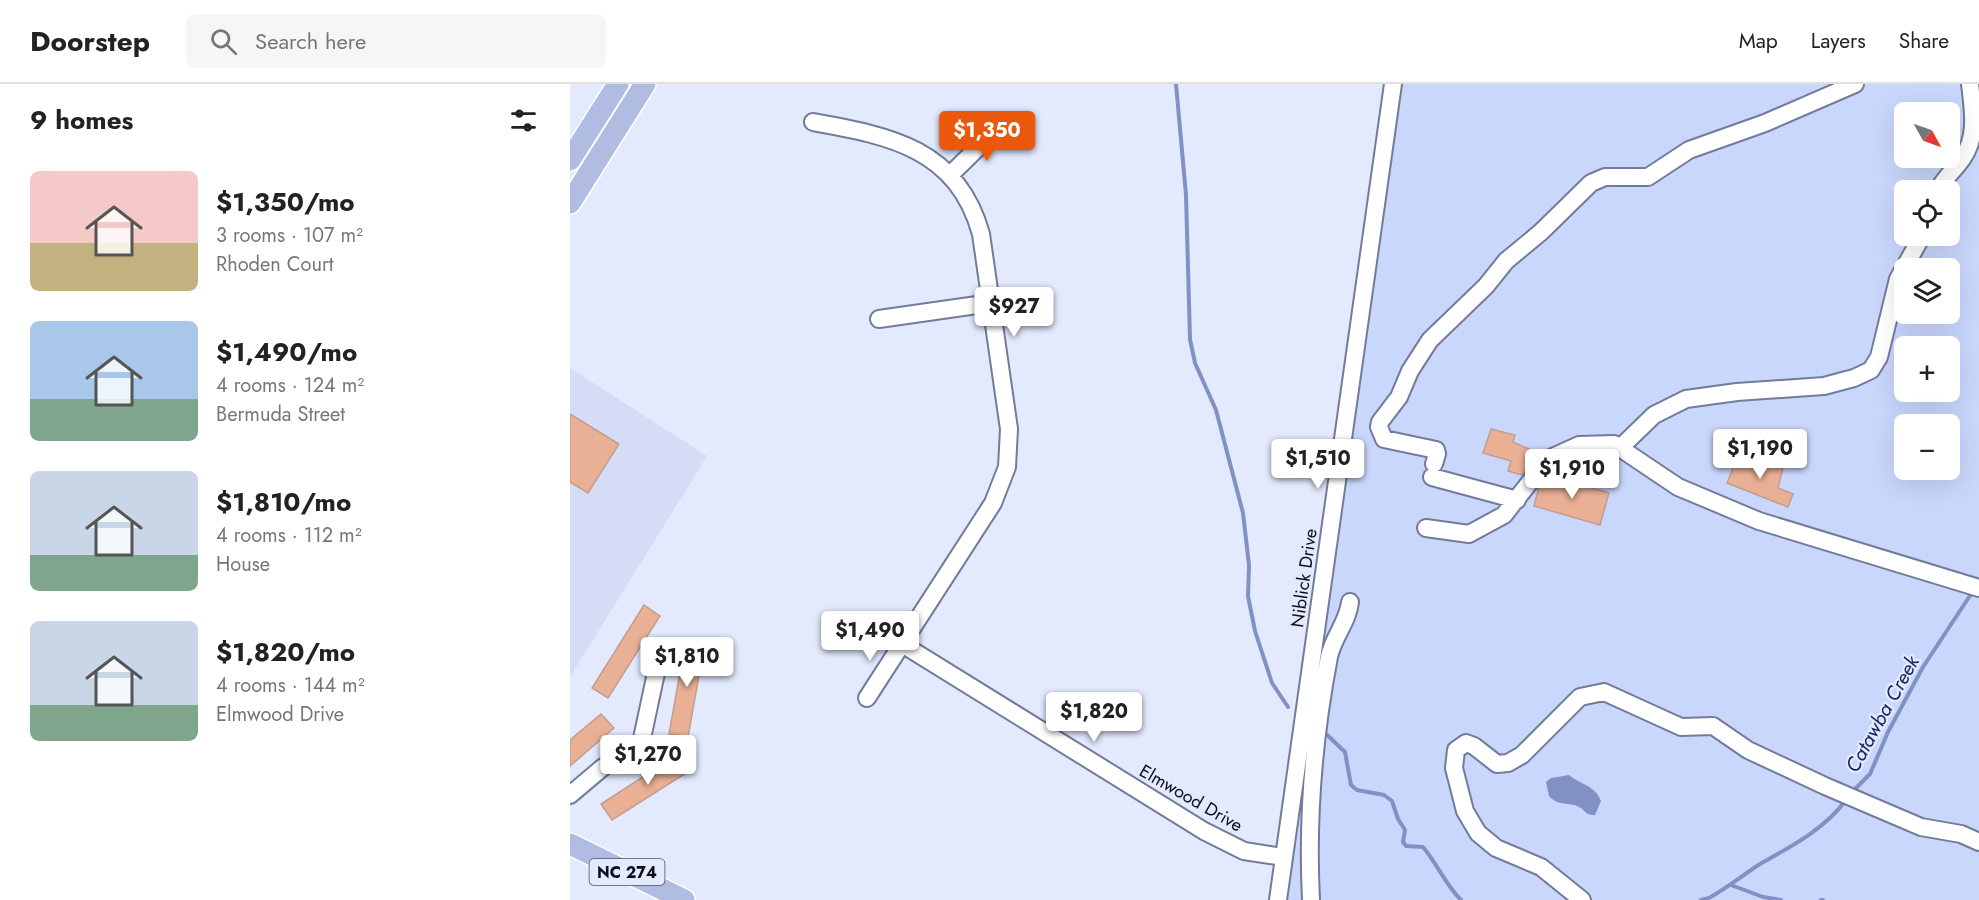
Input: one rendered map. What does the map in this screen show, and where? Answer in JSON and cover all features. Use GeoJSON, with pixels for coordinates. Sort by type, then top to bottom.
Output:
{"type":"FeatureCollection","features":[{"type":"Feature","properties":{"kind":"main road"},"geometry":{"type":"LineString","coordinates":[[570,160],[618,84]]}},
{"type":"Feature","properties":{"kind":"main road"},"geometry":{"type":"LineString","coordinates":[[570,203],[645,84]]}},
{"type":"Feature","properties":{"kind":"main road","name":"NC 274"},"geometry":{"type":"LineString","coordinates":[[570,844],[684,900]]}},
{"type":"Feature","properties":{"kind":"street","name":"Niblick Drive"},"geometry":{"type":"LineString","coordinates":[[1278,900],[1393,84]]}},
{"type":"Feature","properties":{"kind":"street"},"geometry":{"type":"LineString","coordinates":[[1517,500],[1433,470],[1436,450],[1384,439],[1379,427],[1380,422],[1399,397],[1410,372],[1439,329],[1478,294],[1506,261],[1586,187],[1605,177],[1647,177],[1689,150],[1765,123],[1855,84]]}},
{"type":"Feature","properties":{"kind":"street"},"geometry":{"type":"LineString","coordinates":[[1946,180],[1962,159],[1971,139],[1973,109],[1970,84]]}},
{"type":"Feature","properties":{"kind":"street"},"geometry":{"type":"LineString","coordinates":[[813,122],[855,129],[908,146],[933,160],[951,174],[969,201],[978,222],[1009,429],[1007,467],[984,518],[867,698]]}},
{"type":"Feature","properties":{"kind":"street"},"geometry":{"type":"LineString","coordinates":[[951,174],[999,126]]}},
{"type":"Feature","properties":{"kind":"street"},"geometry":{"type":"LineString","coordinates":[[1621,447],[1654,415],[1686,399],[1737,392],[1824,386],[1854,378],[1871,369],[1879,357],[1898,279],[1916,246]]}},
{"type":"Feature","properties":{"kind":"street"},"geometry":{"type":"LineString","coordinates":[[879,320],[991,303]]}},
{"type":"Feature","properties":{"kind":"street"},"geometry":{"type":"LineString","coordinates":[[1426,528],[1469,534],[1504,515],[1548,459],[1557,453],[1579,445],[1614,444],[1678,487],[1759,521],[1971,586]]}},
{"type":"Feature","properties":{"kind":"street"},"geometry":{"type":"LineString","coordinates":[[1311,900],[1310,822],[1319,718],[1330,651],[1346,620],[1350,602]]}},
{"type":"Feature","properties":{"kind":"street","name":"Elmwood Drive"},"geometry":{"type":"LineString","coordinates":[[902,644],[1204,831],[1244,851],[1283,857]]}},
{"type":"Feature","properties":{"kind":"street"},"geometry":{"type":"LineString","coordinates":[[570,795],[602,768],[641,742],[659,659]]}},
{"type":"Feature","properties":{"kind":"street"},"geometry":{"type":"LineString","coordinates":[[1582,900],[1541,867],[1496,848],[1478,833],[1466,811],[1454,768],[1454,754],[1461,745],[1470,744],[1492,761],[1508,763],[1522,755],[1572,702],[1592,692],[1604,692],[1681,727],[1704,725],[1718,728],[1748,750],[1921,828],[1961,834],[1979,842]]}},
{"type":"Feature","properties":{"kind":"shaded area"},"geometry":{"type":"Polygon","coordinates":[[[1398,84],[1979,84],[1979,900],[1283,900],[1398,84]]]}},
{"type":"Feature","properties":{"kind":"shaded area"},"geometry":{"type":"Polygon","coordinates":[[[570,368],[707,456],[570,677],[570,368]]]}},
{"type":"Feature","properties":{"kind":"shaded area"},"geometry":{"type":"Polygon","coordinates":[[[1569,775],[1591,788],[1598,796],[1601,801],[1595,815],[1577,806],[1559,803],[1549,796],[1546,782],[1551,778],[1569,775]]]}},
{"type":"Feature","properties":{"kind":"building"},"geometry":{"type":"Polygon","coordinates":[[[570,414],[619,444],[588,493],[570,482],[570,414]]]}},
{"type":"Feature","properties":{"kind":"building"},"geometry":{"type":"Polygon","coordinates":[[[1491,429],[1515,435],[1513,442],[1538,453],[1522,475],[1508,471],[1511,461],[1483,453],[1491,429]]]}},
{"type":"Feature","properties":{"kind":"building"},"geometry":{"type":"Polygon","coordinates":[[[1748,455],[1783,468],[1778,488],[1793,494],[1788,507],[1727,483],[1737,458],[1745,461],[1748,455]]]}},
{"type":"Feature","properties":{"kind":"building"},"geometry":{"type":"Polygon","coordinates":[[[1548,475],[1609,493],[1600,525],[1534,506],[1539,487],[1548,475]]]}},
{"type":"Feature","properties":{"kind":"building"},"geometry":{"type":"Polygon","coordinates":[[[644,605],[660,616],[608,698],[592,688],[644,605]]]}},
{"type":"Feature","properties":{"kind":"building"},"geometry":{"type":"Polygon","coordinates":[[[686,639],[705,642],[688,737],[669,734],[686,639]]]}},
{"type":"Feature","properties":{"kind":"building"},"geometry":{"type":"Polygon","coordinates":[[[601,714],[614,728],[570,766],[570,740],[601,714]]]}},
{"type":"Feature","properties":{"kind":"building"},"geometry":{"type":"Polygon","coordinates":[[[683,751],[694,768],[612,820],[601,804],[683,751]]]}},
{"type":"Feature","properties":{"kind":"waterway"},"geometry":{"type":"LineString","coordinates":[[1176,84],[1186,195],[1190,339],[1195,363],[1216,410],[1243,513],[1249,565],[1248,596],[1255,631],[1272,683],[1288,707]]}},
{"type":"Feature","properties":{"kind":"waterway","name":"Catawba Creek"},"geometry":{"type":"LineString","coordinates":[[1852,792],[1870,774],[1888,732],[1923,667],[1973,591]]}},
{"type":"Feature","properties":{"kind":"waterway"},"geometry":{"type":"LineString","coordinates":[[1323,731],[1345,752],[1351,785],[1357,790],[1384,795],[1392,801],[1398,819],[1405,830],[1403,842],[1406,846],[1423,847],[1450,888],[1461,900]]}},
{"type":"Feature","properties":{"kind":"waterway","name":"Catawba Creek"},"geometry":{"type":"LineString","coordinates":[[1701,900],[1716,894],[1817,829],[1846,800]]}},
{"type":"Feature","properties":{"kind":"waterway"},"geometry":{"type":"LineString","coordinates":[[1731,885],[1763,897],[1781,900]]}}]}
